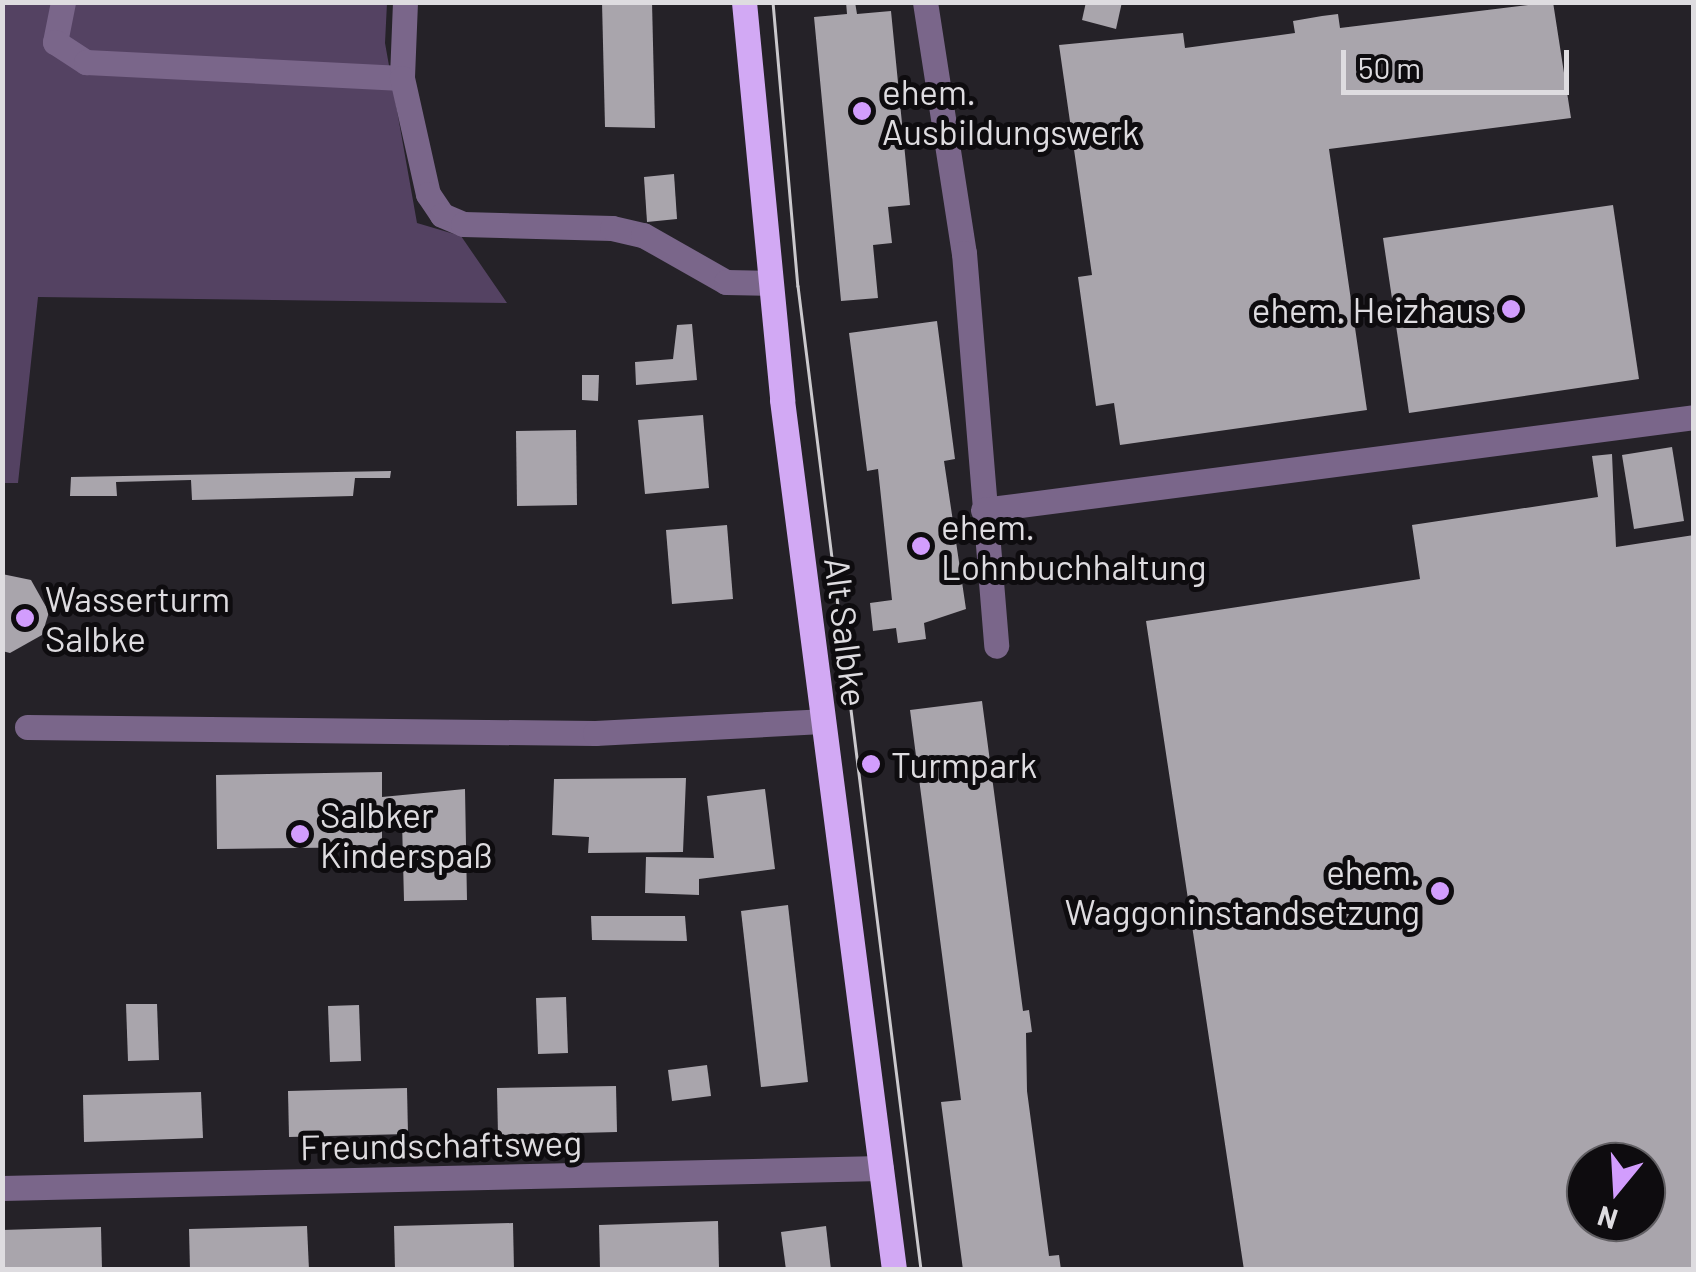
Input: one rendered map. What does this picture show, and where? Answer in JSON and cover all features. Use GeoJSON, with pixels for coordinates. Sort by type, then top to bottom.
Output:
{"type":"FeatureCollection","features":[{"type":"Feature","properties":{"kind":"main road","name":"Alt Salbke"},"geometry":{"type":"LineString","coordinates":[[744,2],[769,283],[894,1270]]}},
{"type":"Feature","properties":{"kind":"street"},"geometry":{"type":"LineString","coordinates":[[63,2],[55,42],[86,62],[402,78]]}},
{"type":"Feature","properties":{"kind":"street"},"geometry":{"type":"LineString","coordinates":[[405,2],[402,78],[428,194],[442,215],[462,224],[612,228],[644,235],[726,282],[769,283]]}},
{"type":"Feature","properties":{"kind":"street"},"geometry":{"type":"LineString","coordinates":[[925,2],[964,252],[996,646]]}},
{"type":"Feature","properties":{"kind":"street"},"geometry":{"type":"LineString","coordinates":[[983,510],[1694,416]]}},
{"type":"Feature","properties":{"kind":"street"},"geometry":{"type":"LineString","coordinates":[[27,727],[668,732],[822,721]]}},
{"type":"Feature","properties":{"kind":"street","name":"Freundschaftsweg"},"geometry":{"type":"LineString","coordinates":[[2,1188],[881,1168]]}},
{"type":"Feature","properties":{"kind":"shaded area"},"geometry":{"type":"Polygon","coordinates":[[[2,3],[387,3],[385,43],[417,223],[461,236],[507,303],[38,297],[18,483],[3,483],[2,3]]]}},
{"type":"Feature","properties":{"kind":"building"},"geometry":{"type":"Polygon","coordinates":[[[602,2],[652,2],[655,128],[605,127],[602,2]]]}},
{"type":"Feature","properties":{"kind":"building","name":"ehem. Ausbildungswerk"},"geometry":{"type":"Polygon","coordinates":[[[846,2],[855,2],[857,14],[891,11],[910,205],[888,207],[892,243],[873,245],[878,298],[841,301],[814,17],[847,14],[846,2]]]}},
{"type":"Feature","properties":{"kind":"building"},"geometry":{"type":"Polygon","coordinates":[[[1086,2],[1122,2],[1116,29],[1082,20],[1086,2]]]}},
{"type":"Feature","properties":{"kind":"building"},"geometry":{"type":"Polygon","coordinates":[[[1553,2],[1571,118],[1329,149],[1367,410],[1120,445],[1114,403],[1096,406],[1078,277],[1092,275],[1059,45],[1183,33],[1185,48],[1295,33],[1293,21],[1338,14],[1340,28],[1553,2]]]}},
{"type":"Feature","properties":{"kind":"building"},"geometry":{"type":"Polygon","coordinates":[[[674,174],[677,219],[647,222],[644,177],[674,174]]]}},
{"type":"Feature","properties":{"kind":"building","name":"ehem. Heizhaus"},"geometry":{"type":"Polygon","coordinates":[[[1613,205],[1639,379],[1409,413],[1383,238],[1613,205]]]}},
{"type":"Feature","properties":{"kind":"building"},"geometry":{"type":"Polygon","coordinates":[[[937,321],[955,459],[944,461],[966,609],[924,623],[926,639],[898,643],[896,628],[873,631],[870,603],[892,600],[878,469],[867,471],[849,333],[937,321]]]}},
{"type":"Feature","properties":{"kind":"building"},"geometry":{"type":"Polygon","coordinates":[[[692,324],[697,380],[636,385],[635,362],[673,359],[677,325],[692,324]]]}},
{"type":"Feature","properties":{"kind":"building"},"geometry":{"type":"Polygon","coordinates":[[[582,375],[599,375],[598,401],[582,400],[582,375]]]}},
{"type":"Feature","properties":{"kind":"building"},"geometry":{"type":"Polygon","coordinates":[[[703,415],[709,488],[645,494],[638,420],[703,415]]]}},
{"type":"Feature","properties":{"kind":"building"},"geometry":{"type":"Polygon","coordinates":[[[576,430],[577,505],[517,506],[516,431],[576,430]]]}},
{"type":"Feature","properties":{"kind":"building"},"geometry":{"type":"Polygon","coordinates":[[[1672,447],[1684,521],[1634,529],[1622,455],[1672,447]]]}},
{"type":"Feature","properties":{"kind":"building","name":"ehem. Waggoninstandsetzung"},"geometry":{"type":"Polygon","coordinates":[[[1612,454],[1616,547],[1694,535],[1694,1270],[1244,1270],[1146,621],[1420,579],[1412,525],[1598,497],[1592,456],[1612,454]]]}},
{"type":"Feature","properties":{"kind":"building"},"geometry":{"type":"Polygon","coordinates":[[[391,471],[390,478],[355,478],[353,496],[192,500],[191,480],[116,482],[117,496],[70,496],[71,477],[391,471]]]}},
{"type":"Feature","properties":{"kind":"building"},"geometry":{"type":"Polygon","coordinates":[[[727,525],[733,599],[672,604],[666,530],[727,525]]]}},
{"type":"Feature","properties":{"kind":"building","name":"Wasserturm Salbke"},"geometry":{"type":"Polygon","coordinates":[[[2,574],[31,580],[49,612],[42,635],[10,653],[2,651],[2,574]]]}},
{"type":"Feature","properties":{"kind":"building"},"geometry":{"type":"Polygon","coordinates":[[[982,701],[1023,1011],[1029,1010],[1032,1032],[1026,1033],[1027,1091],[1049,1256],[1059,1255],[1061,1270],[963,1270],[941,1102],[961,1100],[910,710],[982,701]]]}},
{"type":"Feature","properties":{"kind":"building","name":"Salbker Kinderspaß"},"geometry":{"type":"Polygon","coordinates":[[[382,772],[382,797],[465,789],[467,900],[404,901],[402,821],[382,821],[382,847],[217,849],[216,775],[382,772]]]}},
{"type":"Feature","properties":{"kind":"building"},"geometry":{"type":"Polygon","coordinates":[[[686,778],[683,852],[588,853],[589,837],[552,835],[554,779],[686,778]]]}},
{"type":"Feature","properties":{"kind":"building"},"geometry":{"type":"Polygon","coordinates":[[[765,789],[775,869],[699,879],[699,895],[645,893],[646,857],[714,858],[707,796],[765,789]]]}},
{"type":"Feature","properties":{"kind":"building"},"geometry":{"type":"Polygon","coordinates":[[[788,905],[808,1082],[761,1087],[741,911],[788,905]]]}},
{"type":"Feature","properties":{"kind":"building"},"geometry":{"type":"Polygon","coordinates":[[[591,916],[685,916],[687,941],[592,940],[591,916]]]}},
{"type":"Feature","properties":{"kind":"building"},"geometry":{"type":"Polygon","coordinates":[[[566,997],[568,1053],[538,1054],[536,998],[566,997]]]}},
{"type":"Feature","properties":{"kind":"building"},"geometry":{"type":"Polygon","coordinates":[[[126,1004],[157,1004],[159,1060],[128,1061],[126,1004]]]}},
{"type":"Feature","properties":{"kind":"building"},"geometry":{"type":"Polygon","coordinates":[[[359,1005],[361,1061],[330,1062],[328,1006],[359,1005]]]}},
{"type":"Feature","properties":{"kind":"building"},"geometry":{"type":"Polygon","coordinates":[[[707,1065],[711,1096],[672,1101],[668,1070],[707,1065]]]}},
{"type":"Feature","properties":{"kind":"building"},"geometry":{"type":"Polygon","coordinates":[[[616,1086],[617,1132],[498,1135],[497,1088],[616,1086]]]}},
{"type":"Feature","properties":{"kind":"building"},"geometry":{"type":"Polygon","coordinates":[[[407,1088],[408,1134],[289,1137],[288,1091],[407,1088]]]}},
{"type":"Feature","properties":{"kind":"building"},"geometry":{"type":"Polygon","coordinates":[[[201,1092],[203,1138],[84,1142],[83,1095],[201,1092]]]}},
{"type":"Feature","properties":{"kind":"building"},"geometry":{"type":"Polygon","coordinates":[[[718,1221],[719,1268],[600,1270],[599,1225],[718,1221]]]}},
{"type":"Feature","properties":{"kind":"building"},"geometry":{"type":"Polygon","coordinates":[[[513,1223],[514,1270],[395,1270],[394,1226],[513,1223]]]}},
{"type":"Feature","properties":{"kind":"building"},"geometry":{"type":"Polygon","coordinates":[[[307,1226],[309,1270],[190,1270],[189,1229],[307,1226]]]}},
{"type":"Feature","properties":{"kind":"building"},"geometry":{"type":"Polygon","coordinates":[[[826,1226],[831,1270],[786,1270],[781,1232],[826,1226]]]}},
{"type":"Feature","properties":{"kind":"building"},"geometry":{"type":"Polygon","coordinates":[[[101,1227],[102,1270],[2,1270],[2,1230],[101,1227]]]}},
{"type":"Feature","properties":{"kind":"tram line"},"geometry":{"type":"LineString","coordinates":[[773,2],[798,286],[921,1270]]}},
{"type":"Feature","properties":{"kind":"place","name":"ehem. Ausbildungswerk"},"geometry":{"type":"Point","coordinates":[862,111]}},
{"type":"Feature","properties":{"kind":"place","name":"ehem. Heizhaus"},"geometry":{"type":"Point","coordinates":[1511,309]}},
{"type":"Feature","properties":{"kind":"place","name":"ehem. Lohnbuchhaltung"},"geometry":{"type":"Point","coordinates":[921,546]}},
{"type":"Feature","properties":{"kind":"place","name":"Wasserturm Salbke"},"geometry":{"type":"Point","coordinates":[25,618]}},
{"type":"Feature","properties":{"kind":"place","name":"Turmpark"},"geometry":{"type":"Point","coordinates":[871,764]}},
{"type":"Feature","properties":{"kind":"place","name":"Salbker Kinderspaß"},"geometry":{"type":"Point","coordinates":[300,834]}},
{"type":"Feature","properties":{"kind":"place","name":"ehem. Waggoninstandsetzung"},"geometry":{"type":"Point","coordinates":[1440,891]}}]}
